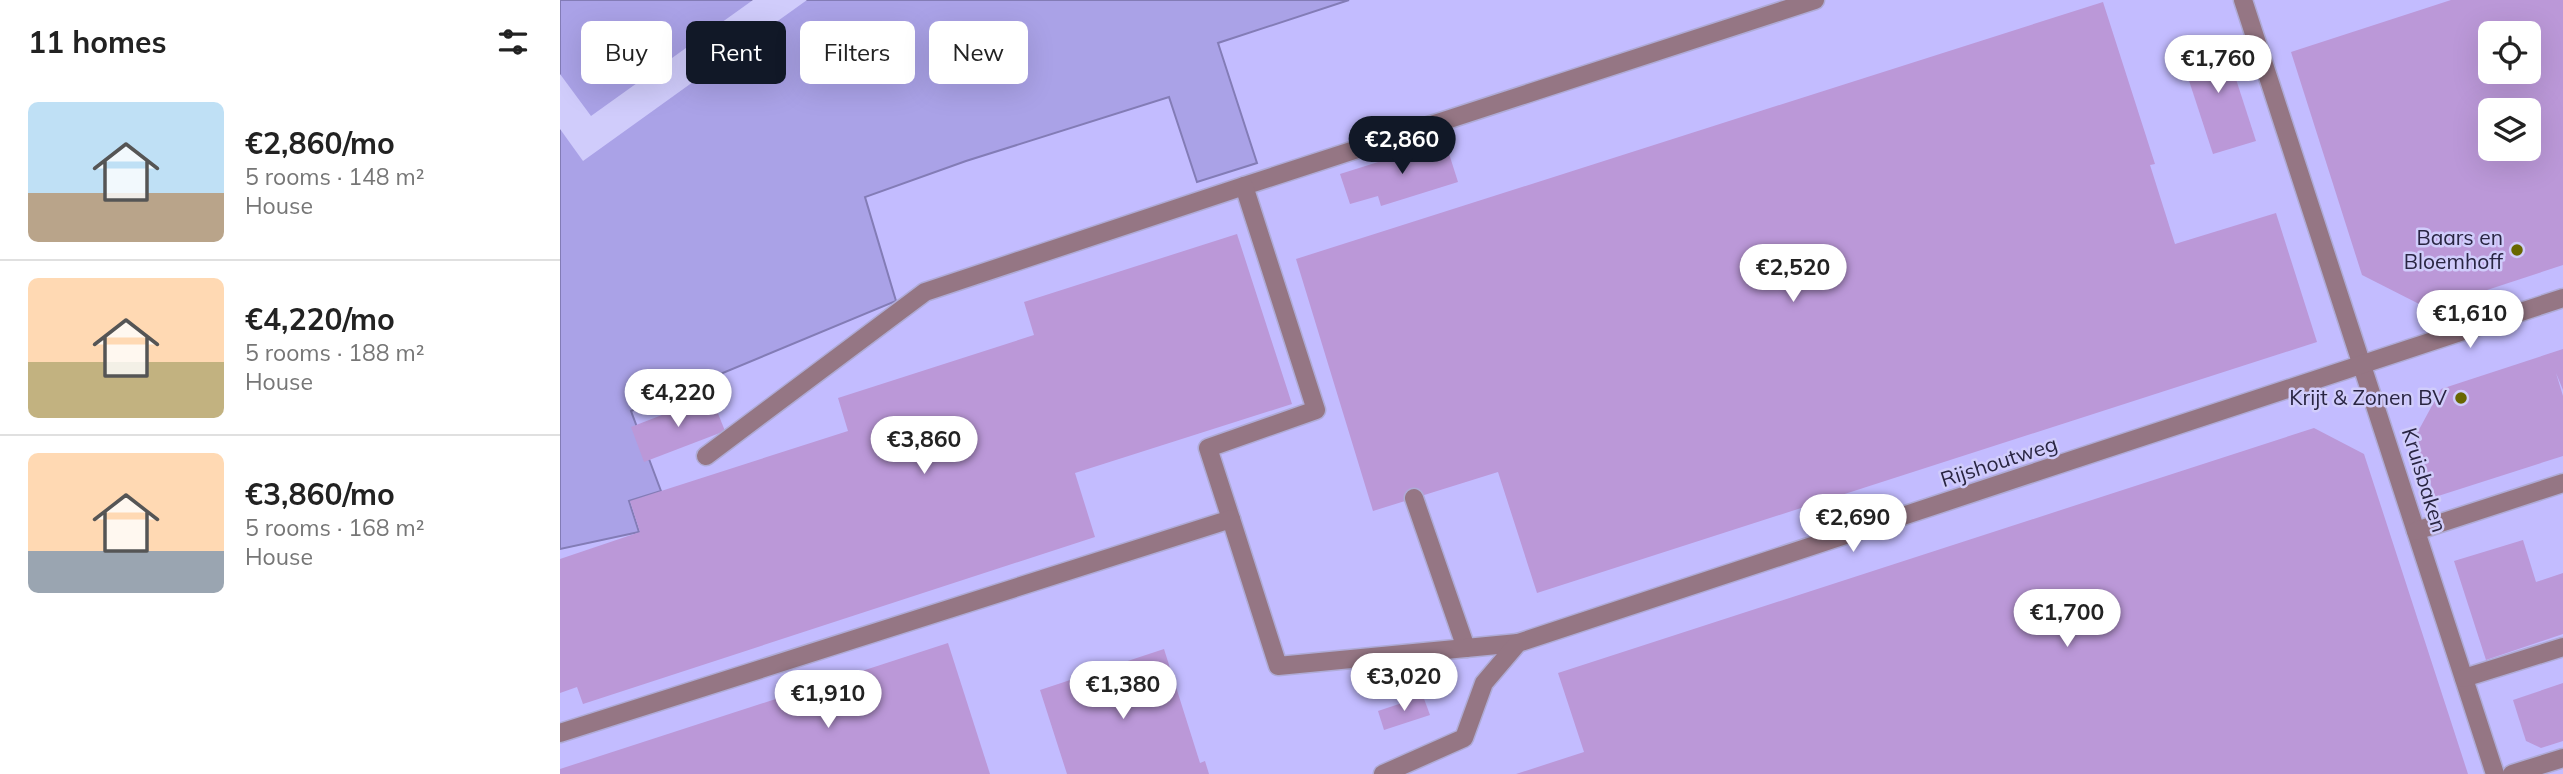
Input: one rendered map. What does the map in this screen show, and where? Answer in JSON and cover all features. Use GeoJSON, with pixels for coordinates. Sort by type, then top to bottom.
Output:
{"type":"FeatureCollection","features":[{"type":"Feature","properties":{"kind":"street"},"geometry":{"type":"LineString","coordinates":[[706,456],[925,292],[1815,0]]}},
{"type":"Feature","properties":{"kind":"street","name":"Kruisbaken"},"geometry":{"type":"LineString","coordinates":[[2243,0],[2365,366],[2495,774]]}},
{"type":"Feature","properties":{"kind":"street"},"geometry":{"type":"LineString","coordinates":[[560,733],[1231,519],[1208,448],[1316,410],[1244,186]]}},
{"type":"Feature","properties":{"kind":"street","name":"Rijshoutweg"},"geometry":{"type":"LineString","coordinates":[[1231,519],[1278,666],[1518,643],[2365,366],[2563,298]]}},
{"type":"Feature","properties":{"kind":"street"},"geometry":{"type":"LineString","coordinates":[[2416,531],[2563,483]]}},
{"type":"Feature","properties":{"kind":"street"},"geometry":{"type":"LineString","coordinates":[[1414,498],[1466,648]]}},
{"type":"Feature","properties":{"kind":"street"},"geometry":{"type":"LineString","coordinates":[[1383,774],[1464,738],[1484,683],[1518,643]]}},
{"type":"Feature","properties":{"kind":"street"},"geometry":{"type":"LineString","coordinates":[[2464,678],[2563,647]]}},
{"type":"Feature","properties":{"kind":"street"},"geometry":{"type":"LineString","coordinates":[[2512,774],[2563,758]]}},
{"type":"Feature","properties":{"kind":"shaded area"},"geometry":{"type":"Polygon","coordinates":[[[560,0],[2563,0],[2563,774],[560,774],[560,0]]]}},
{"type":"Feature","properties":{"kind":"shaded area"},"geometry":{"type":"Polygon","coordinates":[[[560,0],[1349,0],[1218,43],[1257,163],[1197,182],[1169,97],[966,161],[865,197],[896,301],[631,411],[661,491],[629,501],[639,532],[560,549],[560,0]]]}},
{"type":"Feature","properties":{"kind":"pier"},"geometry":{"type":"Polygon","coordinates":[[[753,0],[807,0],[778,21],[724,21],[753,0]]]}},
{"type":"Feature","properties":{"kind":"pier"},"geometry":{"type":"Polygon","coordinates":[[[686,48],[686,84],[690,84],[583,161],[560,129],[560,74],[591,116],[636,84],[672,84],[672,58],[686,48]]]}},
{"type":"Feature","properties":{"kind":"building"},"geometry":{"type":"Polygon","coordinates":[[[2451,0],[2563,0],[2563,265],[2429,309],[2362,275],[2291,52],[2451,0]]]}},
{"type":"Feature","properties":{"kind":"building"},"geometry":{"type":"Polygon","coordinates":[[[2103,2],[2155,164],[2150,165],[2175,244],[2276,213],[2317,342],[1537,593],[1498,472],[1373,511],[1296,259],[2103,2]]]}},
{"type":"Feature","properties":{"kind":"building"},"geometry":{"type":"Polygon","coordinates":[[[2222,36],[2256,141],[2213,154],[2179,50],[2222,36]]]}},
{"type":"Feature","properties":{"kind":"building"},"geometry":{"type":"Polygon","coordinates":[[[1445,141],[1458,182],[1381,206],[1378,196],[1350,204],[1340,174],[1445,141]]]}},
{"type":"Feature","properties":{"kind":"building"},"geometry":{"type":"Polygon","coordinates":[[[1237,234],[1292,404],[1075,473],[1095,537],[583,704],[577,687],[560,693],[560,559],[640,532],[630,501],[848,431],[838,398],[1034,335],[1024,302],[1237,234]]]}},
{"type":"Feature","properties":{"kind":"building"},"geometry":{"type":"Polygon","coordinates":[[[2563,349],[2563,390],[2556,373],[2563,396],[2563,456],[2435,497],[2415,437],[2441,389],[2563,349]]]}},
{"type":"Feature","properties":{"kind":"building"},"geometry":{"type":"Polygon","coordinates":[[[711,396],[725,431],[644,462],[631,427],[711,396]]]}},
{"type":"Feature","properties":{"kind":"building"},"geometry":{"type":"Polygon","coordinates":[[[2314,428],[2364,454],[2468,774],[1516,774],[1584,752],[1558,673],[2314,428]]]}},
{"type":"Feature","properties":{"kind":"building"},"geometry":{"type":"Polygon","coordinates":[[[2523,540],[2536,582],[2563,573],[2563,634],[2486,660],[2454,561],[2523,540]]]}},
{"type":"Feature","properties":{"kind":"building"},"geometry":{"type":"Polygon","coordinates":[[[948,643],[990,774],[560,774],[560,769],[948,643]]]}},
{"type":"Feature","properties":{"kind":"building"},"geometry":{"type":"Polygon","coordinates":[[[1164,649],[1200,763],[1205,761],[1209,774],[1067,774],[1040,690],[1164,649]]]}},
{"type":"Feature","properties":{"kind":"building"},"geometry":{"type":"Polygon","coordinates":[[[2563,683],[2563,741],[2541,748],[2526,741],[2513,700],[2563,683]]]}},
{"type":"Feature","properties":{"kind":"building"},"geometry":{"type":"Polygon","coordinates":[[[1423,696],[1430,715],[1384,730],[1378,711],[1423,696]]]}},
{"type":"Feature","properties":{"kind":"place","name":"Baars en Bloemhoff"},"geometry":{"type":"Point","coordinates":[2517,250]}},
{"type":"Feature","properties":{"kind":"place","name":"Krijt & Zonen BV"},"geometry":{"type":"Point","coordinates":[2461,398]}}]}
